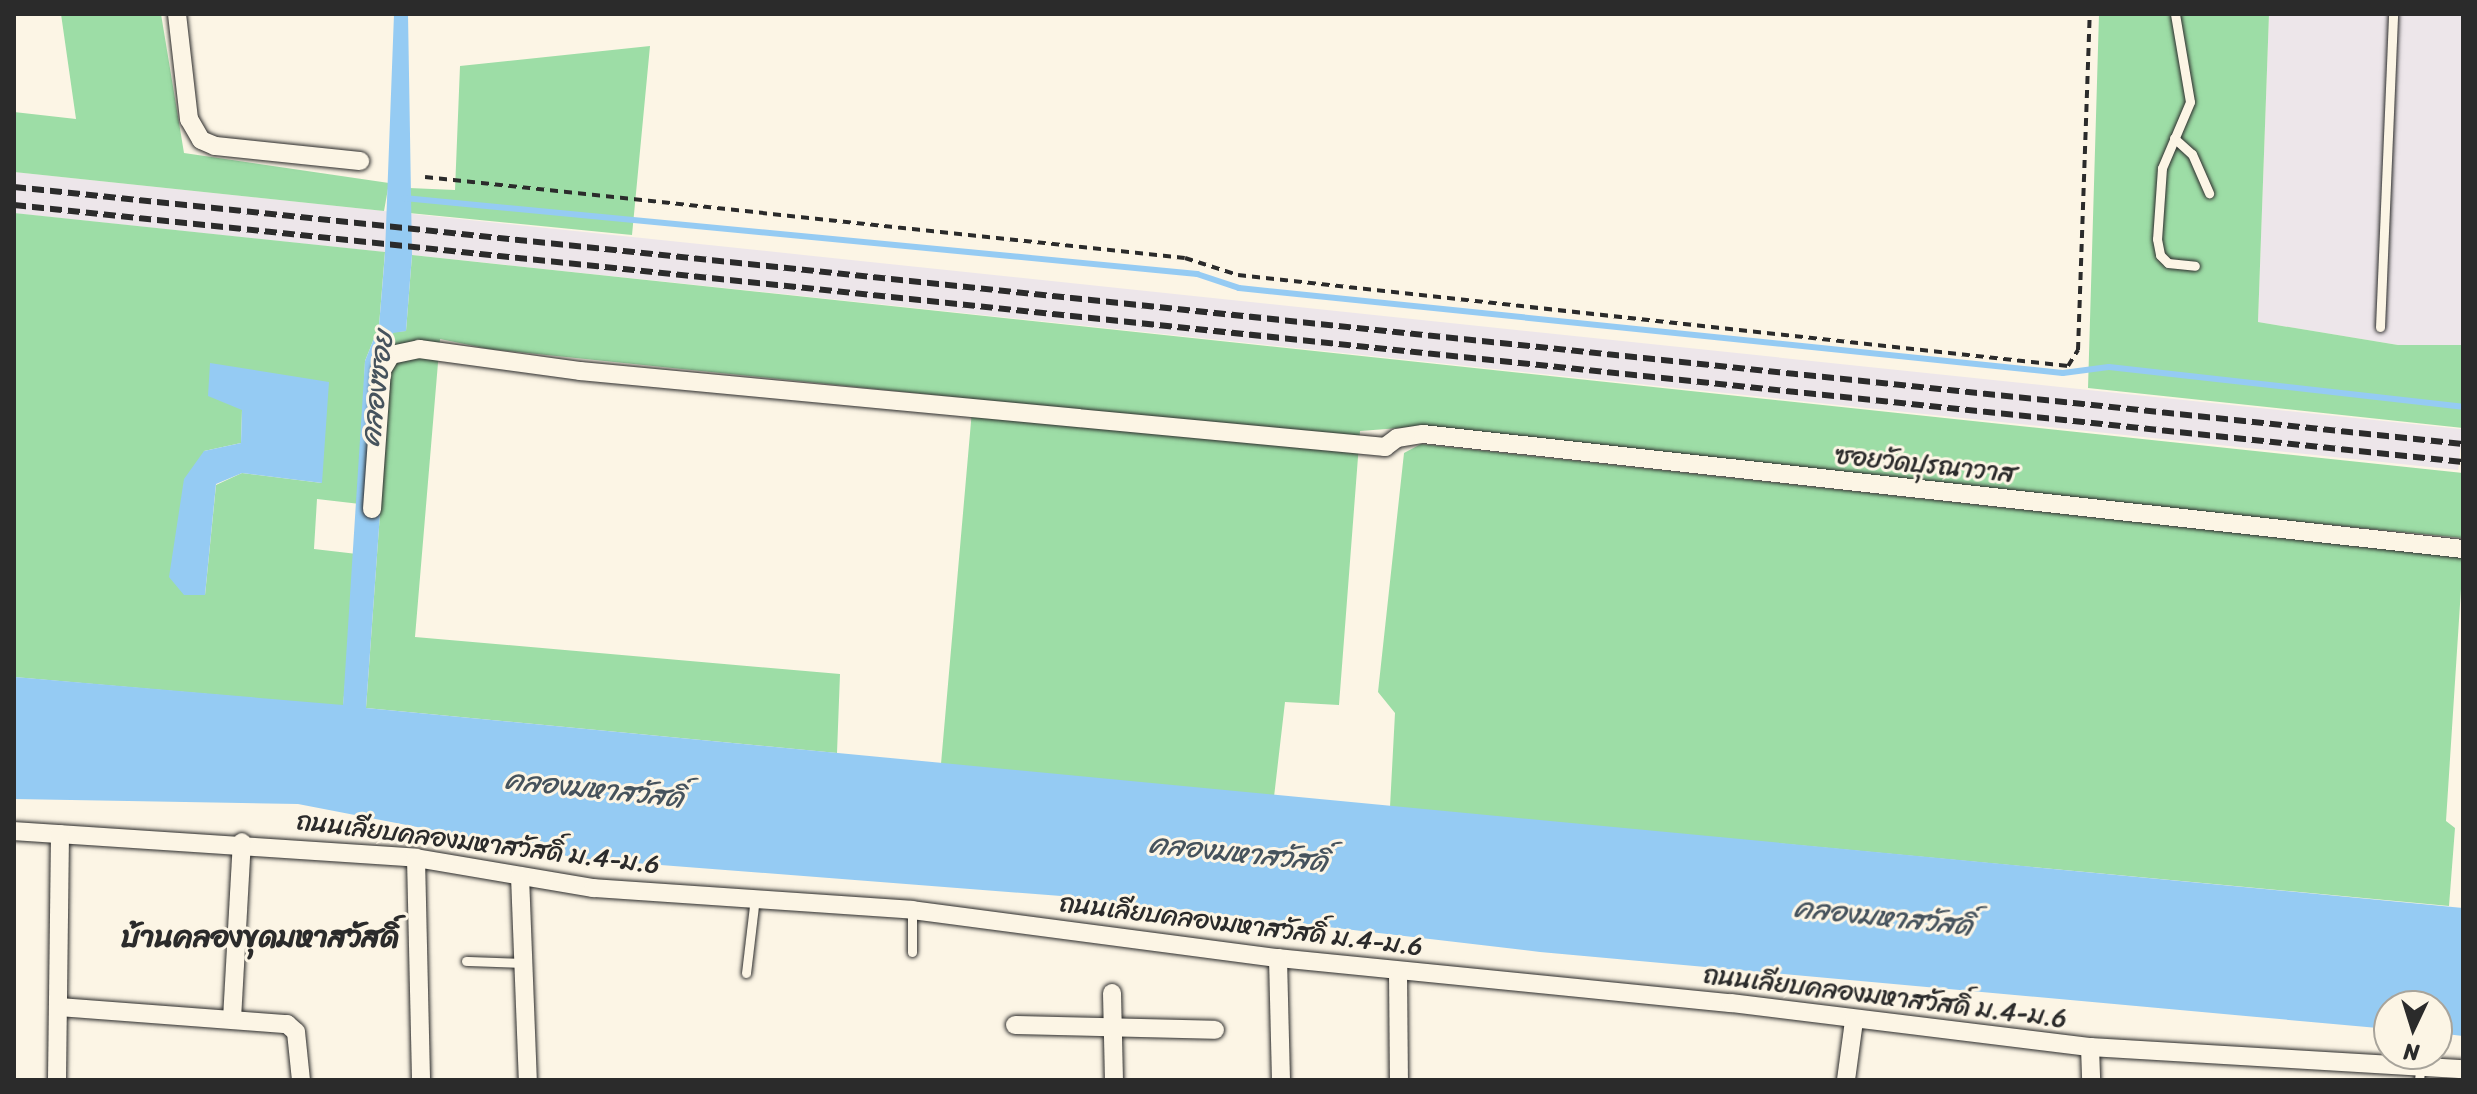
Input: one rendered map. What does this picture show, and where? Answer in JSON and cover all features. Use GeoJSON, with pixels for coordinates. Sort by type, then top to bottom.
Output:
{"type":"FeatureCollection","features":[{"type":"Feature","properties":{"kind":"street"},"geometry":{"type":"LineString","coordinates":[[177,14],[189,119],[201,140],[215,146],[360,161]]}},
{"type":"Feature","properties":{"kind":"street","name":"ซอยวัดปุรณาวาส"},"geometry":{"type":"LineString","coordinates":[[372,509],[382,370],[391,355],[419,349],[610,374],[1385,447],[1397,438],[1423,434],[2463,549]]}},
{"type":"Feature","properties":{"kind":"street","name":"ถนนเลียบคลองมหาสวัสดิ์ ม.4-ม.6"},"geometry":{"type":"LineString","coordinates":[[14,831],[242,842],[416,858],[593,888],[912,910],[1278,958],[1731,1003],[1854,1021],[2090,1047],[2420,1072],[2463,1069]]}},
{"type":"Feature","properties":{"kind":"street"},"geometry":{"type":"LineString","coordinates":[[57,1080],[60,834]]}},
{"type":"Feature","properties":{"kind":"street"},"geometry":{"type":"LineString","coordinates":[[232,1019],[242,842]]}},
{"type":"Feature","properties":{"kind":"street"},"geometry":{"type":"LineString","coordinates":[[416,858],[421,1080]]}},
{"type":"Feature","properties":{"kind":"street"},"geometry":{"type":"LineString","coordinates":[[520,876],[526,963],[528,1080]]}},
{"type":"Feature","properties":{"kind":"street"},"geometry":{"type":"LineString","coordinates":[[1278,958],[1281,1080]]}},
{"type":"Feature","properties":{"kind":"street"},"geometry":{"type":"LineString","coordinates":[[1398,971],[1399,1080]]}},
{"type":"Feature","properties":{"kind":"street"},"geometry":{"type":"LineString","coordinates":[[1112,993],[1114,1080]]}},
{"type":"Feature","properties":{"kind":"street"},"geometry":{"type":"LineString","coordinates":[[59,1007],[287,1024],[296,1032],[301,1080]]}},
{"type":"Feature","properties":{"kind":"street"},"geometry":{"type":"LineString","coordinates":[[1846,1080],[1854,1021]]}},
{"type":"Feature","properties":{"kind":"street"},"geometry":{"type":"LineString","coordinates":[[1015,1025],[1215,1030]]}},
{"type":"Feature","properties":{"kind":"street"},"geometry":{"type":"LineString","coordinates":[[2090,1047],[2091,1080]]}},
{"type":"Feature","properties":{"kind":"lane"},"geometry":{"type":"LineString","coordinates":[[2175,14],[2190,102],[2162,168],[2157,239],[2160,255],[2168,263],[2195,266]]}},
{"type":"Feature","properties":{"kind":"lane"},"geometry":{"type":"LineString","coordinates":[[2380,327],[2393,14]]}},
{"type":"Feature","properties":{"kind":"lane"},"geometry":{"type":"LineString","coordinates":[[2174,138],[2192,154],[2209,193]]}},
{"type":"Feature","properties":{"kind":"lane"},"geometry":{"type":"LineString","coordinates":[[746,973],[755,897]]}},
{"type":"Feature","properties":{"kind":"lane"},"geometry":{"type":"LineString","coordinates":[[912,910],[912,952]]}},
{"type":"Feature","properties":{"kind":"lane"},"geometry":{"type":"LineString","coordinates":[[466,961],[526,963]]}},
{"type":"Feature","properties":{"kind":"path"},"geometry":{"type":"LineString","coordinates":[[425,177],[1185,258],[1238,275],[2068,366],[2078,350],[2090,14]]}},
{"type":"Feature","properties":{"kind":"shaded area"},"geometry":{"type":"Polygon","coordinates":[[[2269,14],[2463,14],[2463,345],[2398,345],[2258,322],[2269,14]]]}},
{"type":"Feature","properties":{"kind":"shaded area"},"geometry":{"type":"Polygon","coordinates":[[[14,172],[2463,429],[2458,470],[14,213],[14,172]]]}},
{"type":"Feature","properties":{"kind":"green space"},"geometry":{"type":"Polygon","coordinates":[[[61,14],[161,14],[184,153],[389,183],[384,211],[14,172],[14,112],[76,119],[61,14]]]}},
{"type":"Feature","properties":{"kind":"green space"},"geometry":{"type":"Polygon","coordinates":[[[2099,14],[2269,14],[2258,322],[2398,345],[2463,345],[2463,428],[2088,388],[2099,14]]]}},
{"type":"Feature","properties":{"kind":"green space"},"geometry":{"type":"Polygon","coordinates":[[[650,46],[632,235],[409,213],[409,188],[455,190],[460,66],[650,46]]]}},
{"type":"Feature","properties":{"kind":"green space"},"geometry":{"type":"Polygon","coordinates":[[[14,213],[385,252],[379,326],[365,361],[360,504],[317,499],[314,549],[357,554],[343,706],[14,677],[14,213]],[[242,410],[241,443],[204,451],[184,595],[205,595],[216,485],[242,473],[322,483],[242,410]]]}},
{"type":"Feature","properties":{"kind":"green space"},"geometry":{"type":"Polygon","coordinates":[[[412,255],[2463,473],[2463,538],[1935,486],[1426,426],[1360,431],[1339,705],[1285,702],[1274,797],[1126,784],[941,764],[973,399],[489,349],[440,339],[415,637],[840,674],[837,753],[366,708],[393,332],[406,331],[412,255]]]}},
{"type":"Feature","properties":{"kind":"green space"},"geometry":{"type":"Polygon","coordinates":[[[1421,444],[2463,558],[2446,821],[2455,828],[2449,906],[1390,807],[1395,713],[1378,692],[1404,453],[1421,444]]]}},
{"type":"Feature","properties":{"kind":"water"},"geometry":{"type":"Polygon","coordinates":[[[394,14],[408,14],[412,255],[406,331],[393,333],[366,708],[2463,908],[2463,1036],[2453,1035],[2453,990],[2373,990],[2373,1028],[1540,952],[1074,897],[583,859],[298,804],[14,799],[15,677],[343,705],[365,361],[379,326],[385,253],[394,14]]]}},
{"type":"Feature","properties":{"kind":"water"},"geometry":{"type":"Polygon","coordinates":[[[210,363],[329,382],[322,483],[242,473],[216,484],[205,595],[184,595],[169,577],[184,479],[204,451],[241,443],[242,410],[208,396],[210,363]]]}},
{"type":"Feature","properties":{"kind":"waterway"},"geometry":{"type":"LineString","coordinates":[[404,198],[1197,274],[1239,288],[2063,373],[2109,367],[2463,407]]}},
{"type":"Feature","properties":{"kind":"railway"},"geometry":{"type":"LineString","coordinates":[[14,187],[2463,444]]}},
{"type":"Feature","properties":{"kind":"railway"},"geometry":{"type":"LineString","coordinates":[[14,205],[2463,462]]}},
{"type":"Feature","properties":{"kind":"district","name":"บ้านคลองขุดมหาสวัสดิ์"},"geometry":{"type":"Point","coordinates":[260,937]}},
{"type":"Feature","properties":{"kind":"water label","name":"คลองซอย"},"geometry":{"type":"Point","coordinates":[377,389]}},
{"type":"Feature","properties":{"kind":"water label","name":"คลองมหาสวัสดิ์"},"geometry":{"type":"Point","coordinates":[594,789]}},
{"type":"Feature","properties":{"kind":"water label","name":"คลองมหาสวัสดิ์"},"geometry":{"type":"Point","coordinates":[1238,853]}},
{"type":"Feature","properties":{"kind":"water label","name":"คลองมหาสวัสดิ์"},"geometry":{"type":"Point","coordinates":[1883,917]}}]}
